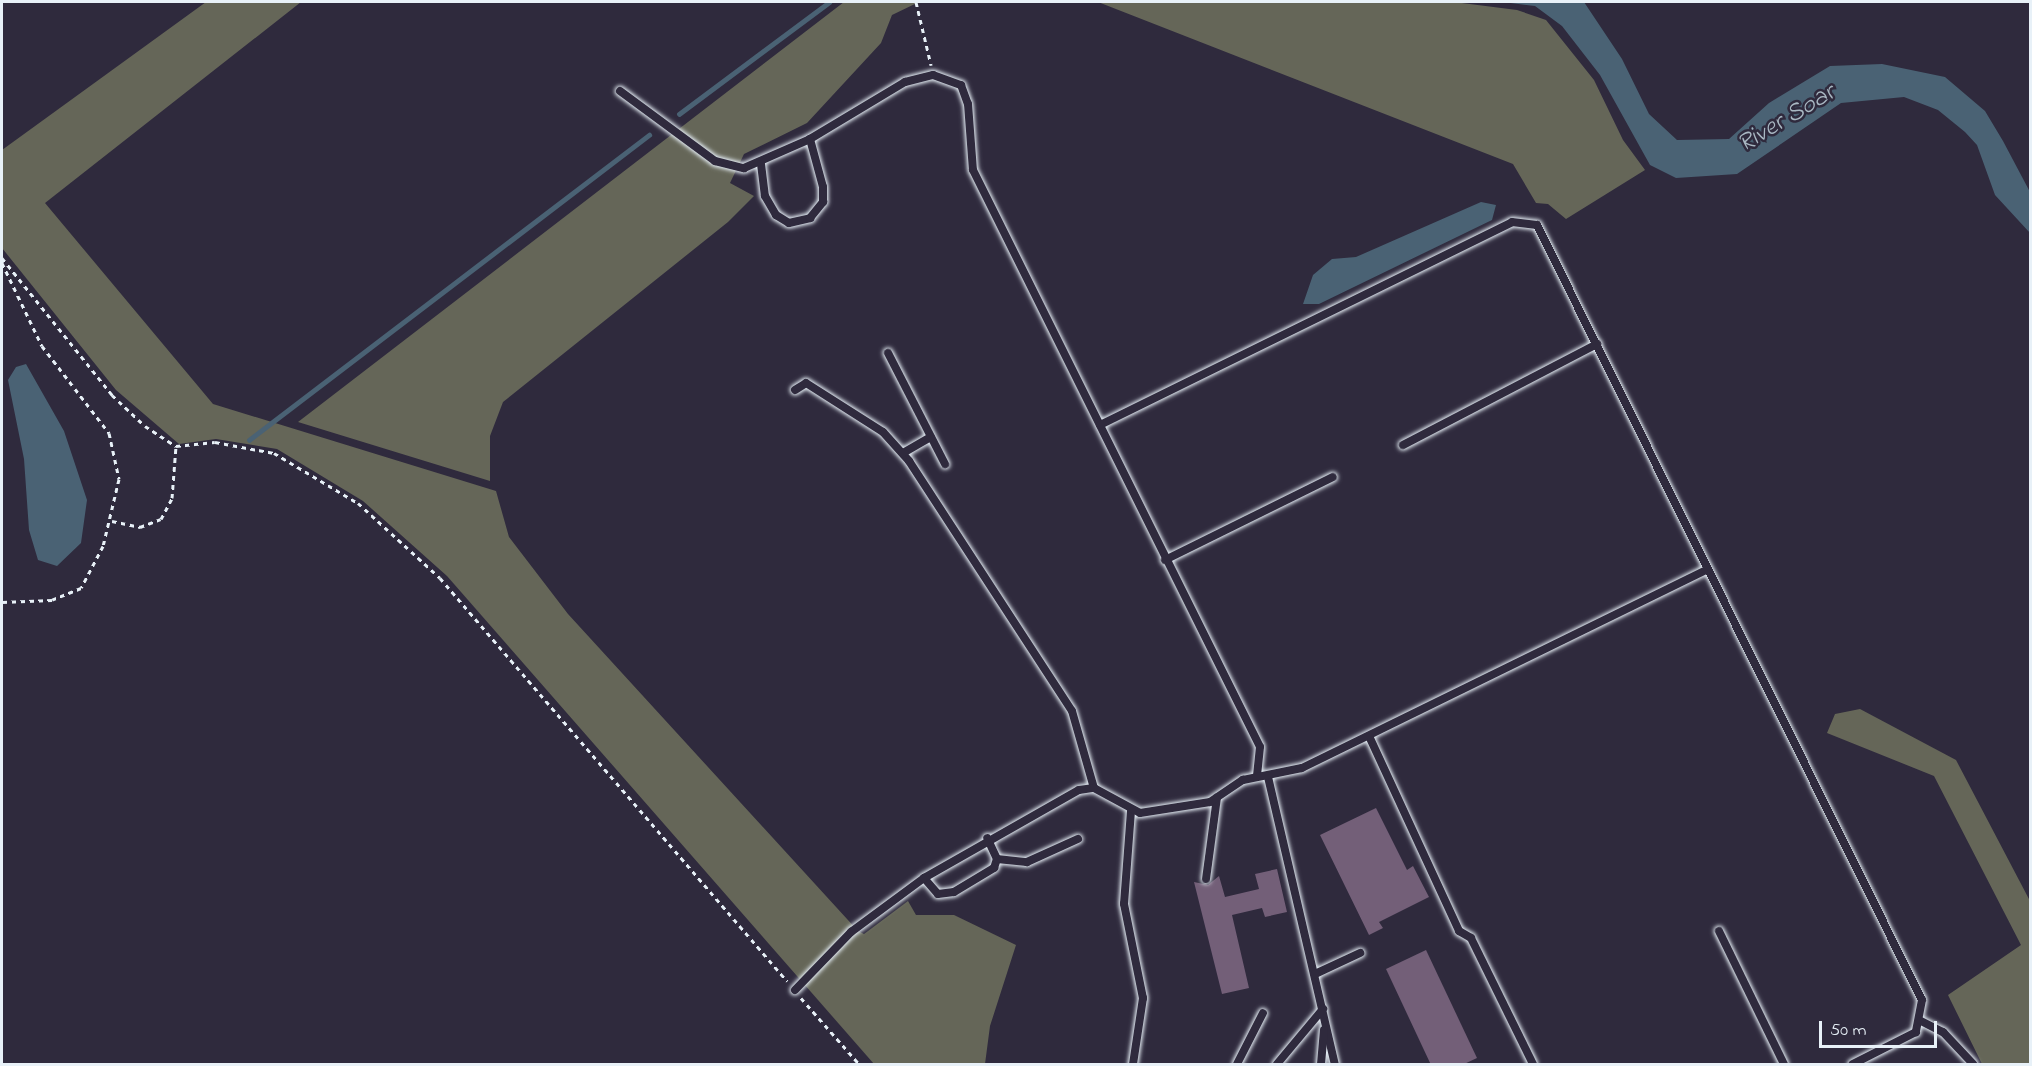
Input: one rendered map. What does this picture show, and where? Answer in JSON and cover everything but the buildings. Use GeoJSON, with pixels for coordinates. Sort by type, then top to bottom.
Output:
{"type":"FeatureCollection","features":[{"type":"Feature","properties":{"kind":"lane"},"geometry":{"type":"LineString","coordinates":[[620,91],[715,161],[744,168],[761,164],[810,139],[905,82],[933,75],[954,79],[967,94],[973,170],[1260,747],[1257,776]]}},
{"type":"Feature","properties":{"kind":"lane"},"geometry":{"type":"LineString","coordinates":[[761,164],[765,196],[776,215],[789,223],[810,218],[823,202],[823,187],[810,139]]}},
{"type":"Feature","properties":{"kind":"lane"},"geometry":{"type":"LineString","coordinates":[[1100,425],[1512,222],[1539,227],[1706,570],[1922,1000],[1921,1022],[1909,1038],[1853,1065]]}},
{"type":"Feature","properties":{"kind":"lane"},"geometry":{"type":"LineString","coordinates":[[1403,445],[1597,344]]}},
{"type":"Feature","properties":{"kind":"lane"},"geometry":{"type":"LineString","coordinates":[[888,353],[945,464]]}},
{"type":"Feature","properties":{"kind":"lane"},"geometry":{"type":"LineString","coordinates":[[795,390],[806,383],[883,432],[903,453],[1072,711],[1094,788]]}},
{"type":"Feature","properties":{"kind":"lane"},"geometry":{"type":"LineString","coordinates":[[903,453],[931,436]]}},
{"type":"Feature","properties":{"kind":"lane"},"geometry":{"type":"LineString","coordinates":[[1165,560],[1333,477]]}},
{"type":"Feature","properties":{"kind":"lane"},"geometry":{"type":"LineString","coordinates":[[795,990],[851,932],[924,878],[987,838],[1079,790],[1094,788],[1131,811],[1170,812],[1217,798],[1257,776],[1268,777],[1369,736],[1706,570]]}},
{"type":"Feature","properties":{"kind":"lane"},"geometry":{"type":"LineString","coordinates":[[1369,736],[1459,931],[1471,938],[1533,1065]]}},
{"type":"Feature","properties":{"kind":"lane"},"geometry":{"type":"LineString","coordinates":[[1268,777],[1335,1065]]}},
{"type":"Feature","properties":{"kind":"lane"},"geometry":{"type":"LineString","coordinates":[[1206,879],[1217,798]]}},
{"type":"Feature","properties":{"kind":"lane"},"geometry":{"type":"LineString","coordinates":[[1131,811],[1124,904],[1143,998],[1133,1065]]}},
{"type":"Feature","properties":{"kind":"lane"},"geometry":{"type":"LineString","coordinates":[[924,878],[938,894],[954,892],[994,868],[997,859],[987,838]]}},
{"type":"Feature","properties":{"kind":"lane"},"geometry":{"type":"LineString","coordinates":[[997,859],[1027,862],[1078,839]]}},
{"type":"Feature","properties":{"kind":"lane"},"geometry":{"type":"LineString","coordinates":[[1719,931],[1784,1065]]}},
{"type":"Feature","properties":{"kind":"lane"},"geometry":{"type":"LineString","coordinates":[[1315,974],[1360,953]]}},
{"type":"Feature","properties":{"kind":"lane"},"geometry":{"type":"LineString","coordinates":[[1276,1065],[1323,1009]]}},
{"type":"Feature","properties":{"kind":"lane"},"geometry":{"type":"LineString","coordinates":[[1237,1065],[1263,1013]]}},
{"type":"Feature","properties":{"kind":"lane"},"geometry":{"type":"LineString","coordinates":[[1921,1022],[1953,1041],[1973,1065]]}},
{"type":"Feature","properties":{"kind":"lane"},"geometry":{"type":"LineString","coordinates":[[1321,1065],[1325,1024]]}},
{"type":"Feature","properties":{"kind":"path"},"geometry":{"type":"LineString","coordinates":[[916,2],[933,75]]}},
{"type":"Feature","properties":{"kind":"path"},"geometry":{"type":"LineString","coordinates":[[2,258],[112,395],[176,446],[215,442],[274,453],[358,503],[440,578],[859,1065]]}},
{"type":"Feature","properties":{"kind":"path"},"geometry":{"type":"LineString","coordinates":[[2,263],[47,354],[109,433],[119,479],[112,521],[81,588],[52,600],[2,602]]}},
{"type":"Feature","properties":{"kind":"path"},"geometry":{"type":"LineString","coordinates":[[112,521],[140,527],[161,519],[172,498],[176,446]]}},
{"type":"Feature","properties":{"kind":"green space"},"geometry":{"type":"Polygon","coordinates":[[[206,2],[301,2],[45,203],[213,404],[496,491],[509,537],[568,614],[858,931],[864,934],[908,901],[916,915],[954,915],[1016,945],[990,1026],[985,1064],[874,1064],[447,576],[363,501],[277,449],[216,439],[179,444],[116,390],[2,248],[2,150],[206,2]]]}},
{"type":"Feature","properties":{"kind":"green space"},"geometry":{"type":"Polygon","coordinates":[[[844,2],[919,2],[892,15],[881,43],[807,123],[744,154],[730,183],[754,196],[728,222],[503,402],[490,436],[490,481],[298,422],[844,2]]]}},
{"type":"Feature","properties":{"kind":"green space"},"geometry":{"type":"Polygon","coordinates":[[[1098,2],[1454,2],[1517,10],[1546,20],[1594,80],[1623,140],[1645,170],[1566,219],[1548,204],[1536,203],[1513,164],[1098,2]]]}},
{"type":"Feature","properties":{"kind":"green space"},"geometry":{"type":"Polygon","coordinates":[[[1860,709],[1956,760],[2030,901],[2030,1064],[1982,1064],[1948,995],[2021,945],[1934,776],[1827,733],[1835,714],[1860,709]]]}},
{"type":"Feature","properties":{"kind":"water","name":"River Soar"},"geometry":{"type":"Polygon","coordinates":[[[1503,2],[1584,2],[1622,59],[1649,114],[1677,140],[1729,139],[1769,103],[1830,66],[1882,64],[1945,77],[1985,111],[2003,141],[2030,192],[2030,233],[1995,195],[1977,145],[1965,132],[1938,110],[1904,97],[1841,103],[1737,174],[1676,178],[1650,165],[1600,75],[1562,26],[1535,6],[1503,2]]]}},
{"type":"Feature","properties":{"kind":"water"},"geometry":{"type":"Polygon","coordinates":[[[1481,202],[1496,205],[1492,220],[1319,304],[1303,304],[1313,275],[1332,259],[1356,257],[1481,202]]]}},
{"type":"Feature","properties":{"kind":"water"},"geometry":{"type":"Polygon","coordinates":[[[26,364],[64,431],[87,500],[81,543],[57,566],[38,560],[29,530],[24,459],[8,380],[16,367],[26,364]]]}},
{"type":"Feature","properties":{"kind":"waterway"},"geometry":{"type":"LineString","coordinates":[[679,114],[829,2]]}},
{"type":"Feature","properties":{"kind":"waterway"},"geometry":{"type":"LineString","coordinates":[[249,440],[649,135]]}}]}
